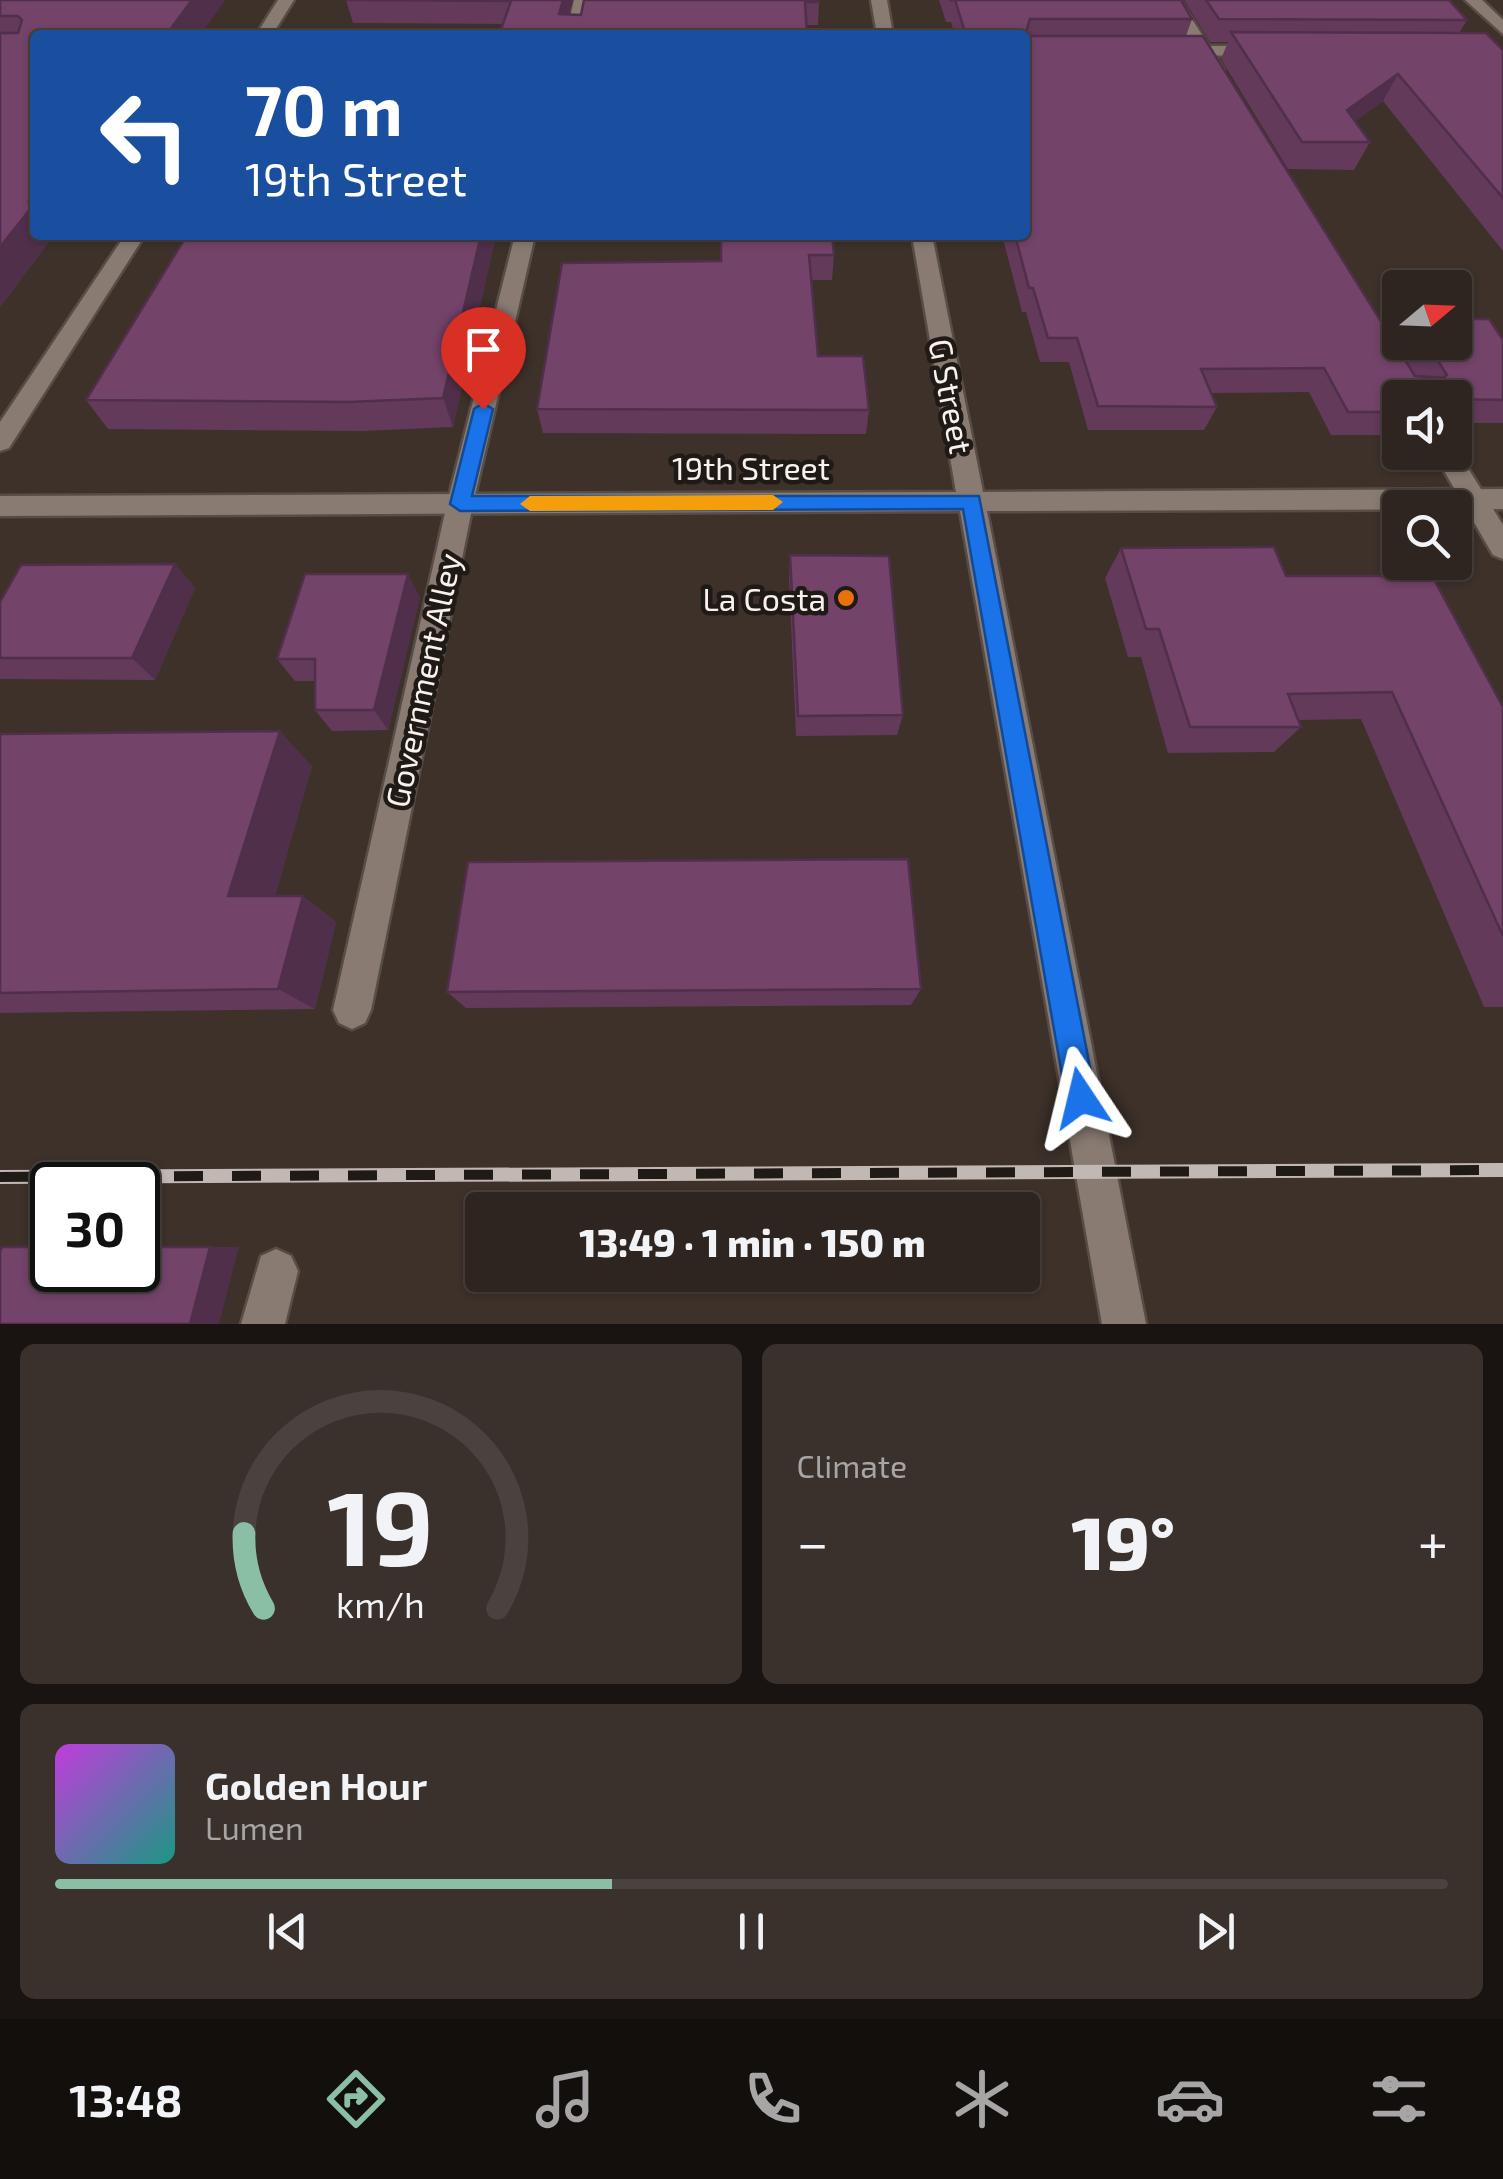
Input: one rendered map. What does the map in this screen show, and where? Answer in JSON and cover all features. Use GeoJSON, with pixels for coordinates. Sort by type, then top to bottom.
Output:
{"type":"FeatureCollection","features":[{"type":"Feature","properties":{"kind":"street"},"geometry":{"type":"LineString","coordinates":[[267,30],[286,0]]}},
{"type":"Feature","properties":{"kind":"street"},"geometry":{"type":"LineString","coordinates":[[575,30],[582,0]]}},
{"type":"Feature","properties":{"kind":"street"},"geometry":{"type":"LineString","coordinates":[[878,0],[884,30]]}},
{"type":"Feature","properties":{"kind":"street"},"geometry":{"type":"LineString","coordinates":[[1172,0],[1229,94]]}},
{"type":"Feature","properties":{"kind":"street"},"geometry":{"type":"LineString","coordinates":[[1473,0],[1503,29]]}},
{"type":"Feature","properties":{"kind":"street"},"geometry":{"type":"LineString","coordinates":[[1144,51],[1280,51]]}},
{"type":"Feature","properties":{"kind":"street"},"geometry":{"type":"LineString","coordinates":[[0,442],[132,240]]}},
{"type":"Feature","properties":{"kind":"street","name":"Government Alley"},"geometry":{"type":"LineString","coordinates":[[352,1010],[460,504],[525,240]]}},
{"type":"Feature","properties":{"kind":"street","name":"G Street"},"geometry":{"type":"LineString","coordinates":[[923,240],[1124,1324]]}},
{"type":"Feature","properties":{"kind":"street"},"geometry":{"type":"LineString","coordinates":[[1456,470],[1503,548]]}},
{"type":"Feature","properties":{"kind":"street","name":"19th Street"},"geometry":{"type":"LineString","coordinates":[[0,506],[1503,499]]}},
{"type":"Feature","properties":{"kind":"street"},"geometry":{"type":"LineString","coordinates":[[264,1324],[276,1270]]}},
{"type":"Feature","properties":{"kind":"building"},"geometry":{"type":"Polygon","coordinates":[[[0,0],[192,0],[170,30],[30,30],[30,209],[0,247],[0,33],[18,33],[22,20],[18,16],[0,16],[0,0]]]}},
{"type":"Feature","properties":{"kind":"building"},"geometry":{"type":"Polygon","coordinates":[[[346,0],[563,0],[559,14],[581,15],[584,0],[819,2],[805,2],[807,30],[501,30],[511,1],[346,0]]]}},
{"type":"Feature","properties":{"kind":"building"},"geometry":{"type":"Polygon","coordinates":[[[955,0],[1181,0],[1192,19],[1030,19],[1027,30],[964,30],[955,0]]]}},
{"type":"Feature","properties":{"kind":"building"},"geometry":{"type":"Polygon","coordinates":[[[1206,0],[1449,0],[1467,20],[1219,19],[1206,0]]]}},
{"type":"Feature","properties":{"kind":"building"},"geometry":{"type":"Polygon","coordinates":[[[1231,32],[1486,33],[1503,50],[1503,198],[1398,74],[1347,110],[1370,142],[1302,142],[1231,32]]]}},
{"type":"Feature","properties":{"kind":"building"},"geometry":{"type":"Polygon","coordinates":[[[1030,36],[1203,36],[1382,323],[1382,360],[1405,360],[1415,376],[1443,378],[1447,375],[1437,360],[1472,360],[1472,319],[1489,319],[1503,340],[1503,400],[1472,399],[1472,380],[1382,380],[1382,412],[1348,412],[1324,368],[1201,369],[1217,407],[1098,406],[1077,338],[1048,338],[1033,288],[1029,288],[1016,240],[1030,240],[1030,36]]]}},
{"type":"Feature","properties":{"kind":"building"},"geometry":{"type":"Polygon","coordinates":[[[184,240],[480,240],[443,398],[349,402],[86,400],[184,240]]]}},
{"type":"Feature","properties":{"kind":"building"},"geometry":{"type":"Polygon","coordinates":[[[721,240],[832,240],[834,255],[809,255],[818,356],[863,356],[869,410],[537,409],[562,263],[721,261],[721,240]]]}},
{"type":"Feature","properties":{"kind":"building"},"geometry":{"type":"Polygon","coordinates":[[[1274,547],[1286,576],[1434,580],[1503,707],[1503,936],[1392,692],[1288,694],[1301,727],[1190,727],[1159,629],[1146,629],[1121,548],[1274,547]]]}},
{"type":"Feature","properties":{"kind":"building"},"geometry":{"type":"Polygon","coordinates":[[[790,555],[889,556],[903,715],[798,716],[790,555]]]}},
{"type":"Feature","properties":{"kind":"building"},"geometry":{"type":"Polygon","coordinates":[[[175,564],[132,658],[0,658],[0,602],[21,565],[175,564]]]}},
{"type":"Feature","properties":{"kind":"building"},"geometry":{"type":"Polygon","coordinates":[[[305,574],[408,574],[374,710],[315,710],[315,659],[277,659],[305,574]]]}},
{"type":"Feature","properties":{"kind":"building"},"geometry":{"type":"Polygon","coordinates":[[[280,731],[228,896],[303,896],[278,989],[0,993],[0,734],[280,731]]]}},
{"type":"Feature","properties":{"kind":"building"},"geometry":{"type":"Polygon","coordinates":[[[908,859],[921,989],[447,992],[468,862],[908,859]]]}},
{"type":"Feature","properties":{"kind":"building"},"geometry":{"type":"Polygon","coordinates":[[[2,1247],[30,1247],[30,1292],[160,1292],[160,1247],[210,1247],[190,1324],[0,1324],[2,1247]]]}},
{"type":"Feature","properties":{"kind":"railway"},"geometry":{"type":"LineString","coordinates":[[0,1177],[1503,1170]]}},
{"type":"Feature","properties":{"kind":"slow traffic"},"geometry":{"type":"LineString","coordinates":[[530,504],[773,502]]}},
{"type":"Feature","properties":{"kind":"place","name":"La Costa"},"geometry":{"type":"Point","coordinates":[846,598]}},
{"type":"Feature","properties":{"kind":"route"},"geometry":{"type":"LineString","coordinates":[[483,409],[460,504],[972,501],[1081,1098]]}}]}
